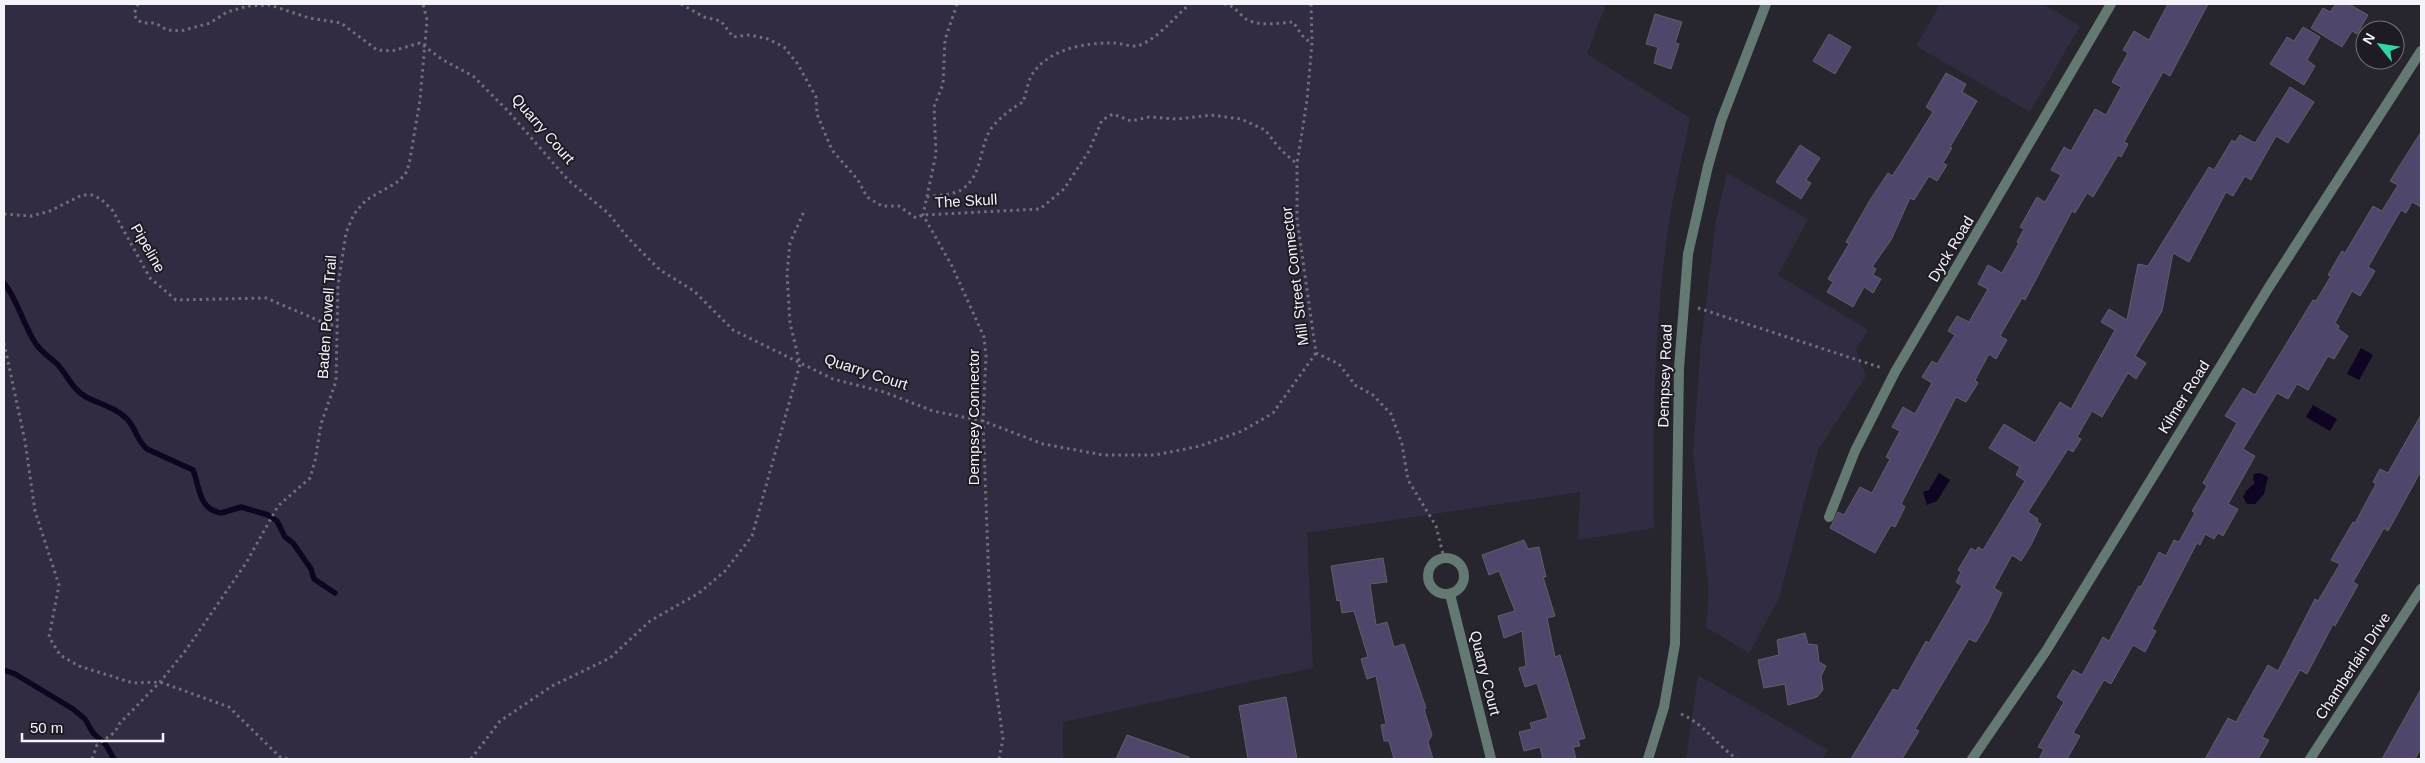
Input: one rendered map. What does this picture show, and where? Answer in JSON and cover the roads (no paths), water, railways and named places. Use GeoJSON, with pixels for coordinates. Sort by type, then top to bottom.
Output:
{"type":"FeatureCollection","features":[{"type":"Feature","properties":{"kind":"street","name":"Dempsey Road"},"geometry":{"type":"LineString","coordinates":[[1648,759],[1664,707],[1675,644],[1678,368],[1688,254],[1708,166],[1721,121],[1766,4]]}},
{"type":"Feature","properties":{"kind":"street","name":"Dyck Road"},"geometry":{"type":"LineString","coordinates":[[1829,517],[1855,451],[1895,372],[2111,4]]}},
{"type":"Feature","properties":{"kind":"street","name":"Kilmer Road"},"geometry":{"type":"LineString","coordinates":[[1972,759],[2046,651],[2264,295],[2421,51]]}},
{"type":"Feature","properties":{"kind":"street"},"geometry":{"type":"LineString","coordinates":[[1439,559],[1456,560],[1460,564],[1464,575],[1461,588],[1450,594],[1438,593],[1432,589],[1428,578],[1430,567],[1439,559]]}},
{"type":"Feature","properties":{"kind":"street","name":"Chamberlain Drive"},"geometry":{"type":"LineString","coordinates":[[2310,759],[2421,589]]}},
{"type":"Feature","properties":{"kind":"street","name":"Quarry Court"},"geometry":{"type":"LineString","coordinates":[[1450,594],[1491,759]]}},
{"type":"Feature","properties":{"kind":"waterway"},"geometry":{"type":"LineString","coordinates":[[4,283],[36,344],[58,365],[81,394],[122,414],[132,425],[140,442],[147,449],[193,470],[201,496],[213,511],[221,513],[241,507],[268,515],[277,521],[285,537],[293,543],[311,569],[314,579],[335,593]]}},
{"type":"Feature","properties":{"kind":"waterway"},"geometry":{"type":"LineString","coordinates":[[4,670],[15,674],[73,709],[85,719],[93,733],[106,745],[114,759]]}}]}
